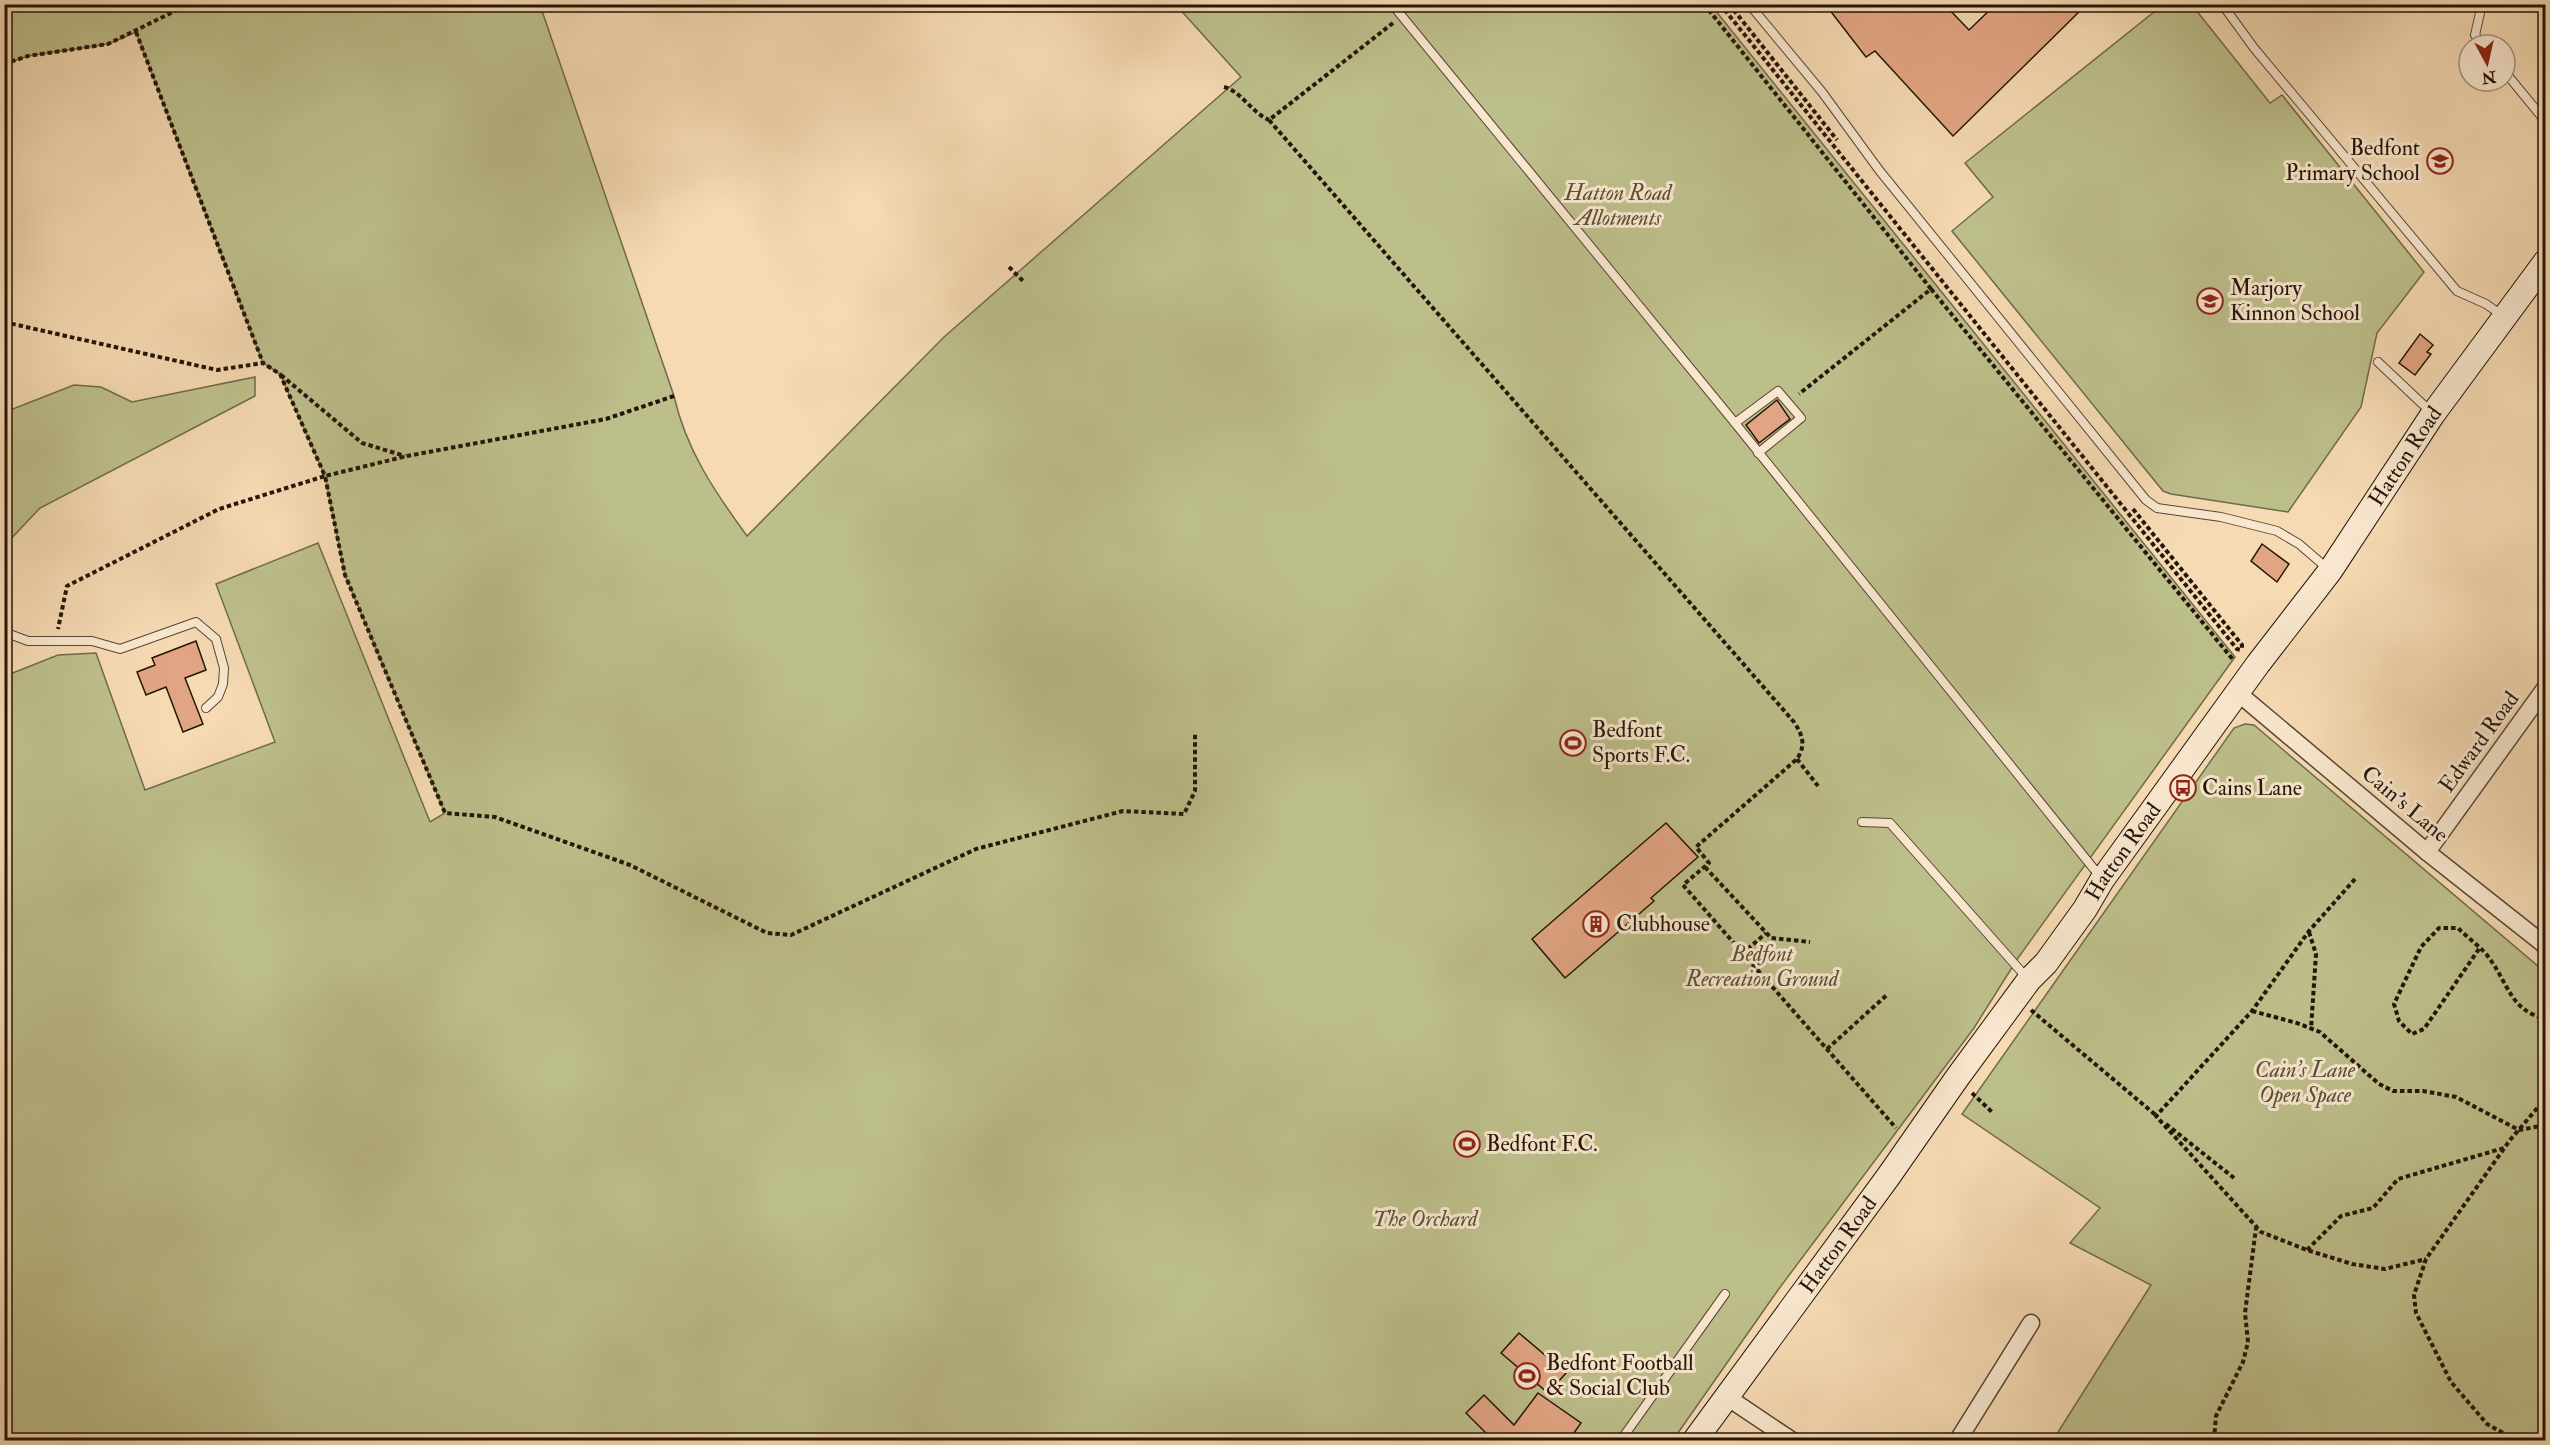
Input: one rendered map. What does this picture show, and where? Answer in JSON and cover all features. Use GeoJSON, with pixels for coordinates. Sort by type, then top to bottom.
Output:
{"type":"FeatureCollection","features":[{"type":"Feature","properties":{"kind":"street","name":"Hatton Road"},"geometry":{"type":"LineString","coordinates":[[1695,1440],[1957,1078],[2023,989],[2046,963],[2085,909],[2102,880],[2249,677],[2330,571],[2433,414],[2503,316],[2546,261]]}},
{"type":"Feature","properties":{"kind":"street","name":"Cain's Lane"},"geometry":{"type":"LineString","coordinates":[[2249,677],[2427,852],[2546,946]]}},
{"type":"Feature","properties":{"kind":"street","name":"Edward Road"},"geometry":{"type":"LineString","coordinates":[[2427,852],[2546,687]]}},
{"type":"Feature","properties":{"kind":"street"},"geometry":{"type":"LineString","coordinates":[[1958,1440],[2031,1323]]}},
{"type":"Feature","properties":{"kind":"street"},"geometry":{"type":"LineString","coordinates":[[1727,1397],[1791,1440]]}},
{"type":"Feature","properties":{"kind":"lane"},"geometry":{"type":"LineString","coordinates":[[1392,4],[1735,423],[2102,880]]}},
{"type":"Feature","properties":{"kind":"lane"},"geometry":{"type":"LineString","coordinates":[[1749,4],[1822,92],[1879,170],[2146,500],[2157,508],[2221,518],[2277,531],[2299,544],[2330,571]]}},
{"type":"Feature","properties":{"kind":"lane"},"geometry":{"type":"LineString","coordinates":[[2222,4],[2254,48],[2457,291],[2486,304],[2503,316]]}},
{"type":"Feature","properties":{"kind":"lane"},"geometry":{"type":"LineString","coordinates":[[2475,33],[2480,13],[2478,4]]}},
{"type":"Feature","properties":{"kind":"lane"},"geometry":{"type":"LineString","coordinates":[[2517,87],[2546,122]]}},
{"type":"Feature","properties":{"kind":"lane"},"geometry":{"type":"LineString","coordinates":[[2378,362],[2433,414]]}},
{"type":"Feature","properties":{"kind":"lane"},"geometry":{"type":"LineString","coordinates":[[1735,423],[1778,391],[1801,418],[1758,453]]}},
{"type":"Feature","properties":{"kind":"lane"},"geometry":{"type":"LineString","coordinates":[[4,632],[28,641],[92,641],[120,649],[196,622],[216,639],[224,668],[223,684],[218,697],[206,708]]}},
{"type":"Feature","properties":{"kind":"lane"},"geometry":{"type":"LineString","coordinates":[[1862,822],[1890,823],[2019,971],[2023,989]]}},
{"type":"Feature","properties":{"kind":"lane"},"geometry":{"type":"LineString","coordinates":[[1621,1440],[1725,1294]]}},
{"type":"Feature","properties":{"kind":"path"},"geometry":{"type":"LineString","coordinates":[[4,64],[28,56],[108,44],[189,4]]}},
{"type":"Feature","properties":{"kind":"path"},"geometry":{"type":"LineString","coordinates":[[1704,4],[1931,289],[2230,657],[2249,677]]}},
{"type":"Feature","properties":{"kind":"path"},"geometry":{"type":"LineString","coordinates":[[1720,4],[2237,649],[2243,651],[2249,677]]}},
{"type":"Feature","properties":{"kind":"path"},"geometry":{"type":"LineString","coordinates":[[1269,120],[1402,17]]}},
{"type":"Feature","properties":{"kind":"path"},"geometry":{"type":"LineString","coordinates":[[136,32],[263,363],[280,374],[362,443],[407,456]]}},
{"type":"Feature","properties":{"kind":"path"},"geometry":{"type":"LineString","coordinates":[[1224,87],[1232,89],[1260,116],[1269,120],[1794,722],[1803,741],[1803,747],[1797,759],[1696,847],[1709,863],[1683,885],[1911,1144]]}},
{"type":"Feature","properties":{"kind":"path"},"geometry":{"type":"LineString","coordinates":[[1009,267],[1023,282]]}},
{"type":"Feature","properties":{"kind":"path"},"geometry":{"type":"LineString","coordinates":[[1788,403],[1931,289]]}},
{"type":"Feature","properties":{"kind":"path"},"geometry":{"type":"LineString","coordinates":[[4,322],[216,370],[263,363]]}},
{"type":"Feature","properties":{"kind":"path"},"geometry":{"type":"LineString","coordinates":[[280,374],[325,476],[345,575],[445,813],[495,817],[630,865],[767,933],[791,935],[976,849],[1124,812],[1184,814],[1195,791],[1195,732]]}},
{"type":"Feature","properties":{"kind":"path"},"geometry":{"type":"LineString","coordinates":[[55,641],[67,586],[219,509],[325,476],[407,456],[606,419],[674,396]]}},
{"type":"Feature","properties":{"kind":"path"},"geometry":{"type":"LineString","coordinates":[[1797,759],[1818,786]]}},
{"type":"Feature","properties":{"kind":"path"},"geometry":{"type":"LineString","coordinates":[[1705,867],[1771,938],[1809,942]]}},
{"type":"Feature","properties":{"kind":"path"},"geometry":{"type":"LineString","coordinates":[[2156,1116],[2252,1011],[2309,931],[2355,879]]}},
{"type":"Feature","properties":{"kind":"path"},"geometry":{"type":"LineString","coordinates":[[2479,949],[2424,1029],[2412,1034],[2399,1021],[2394,1004],[2421,947],[2439,928],[2458,928],[2491,960],[2512,998],[2532,1015],[2546,1019]]}},
{"type":"Feature","properties":{"kind":"path"},"geometry":{"type":"LineString","coordinates":[[2309,931],[2316,954],[2312,1029]]}},
{"type":"Feature","properties":{"kind":"path"},"geometry":{"type":"LineString","coordinates":[[1742,954],[1766,933]]}},
{"type":"Feature","properties":{"kind":"path"},"geometry":{"type":"LineString","coordinates":[[2023,989],[2156,1116],[2261,1232],[2352,1264],[2385,1269],[2426,1259]]}},
{"type":"Feature","properties":{"kind":"path"},"geometry":{"type":"LineString","coordinates":[[1827,1049],[1888,994]]}},
{"type":"Feature","properties":{"kind":"path"},"geometry":{"type":"LineString","coordinates":[[2252,1011],[2297,1023],[2320,1032],[2379,1084],[2393,1091],[2423,1090],[2456,1097],[2519,1130],[2546,1125]]}},
{"type":"Feature","properties":{"kind":"path"},"geometry":{"type":"LineString","coordinates":[[1957,1078],[1992,1112]]}},
{"type":"Feature","properties":{"kind":"path"},"geometry":{"type":"LineString","coordinates":[[2516,1440],[2487,1424],[2451,1382],[2416,1312],[2414,1295],[2426,1259],[2505,1148],[2546,1098]]}},
{"type":"Feature","properties":{"kind":"path"},"geometry":{"type":"LineString","coordinates":[[2156,1116],[2234,1178]]}},
{"type":"Feature","properties":{"kind":"path"},"geometry":{"type":"LineString","coordinates":[[2307,1250],[2340,1216],[2373,1208],[2398,1179],[2505,1148]]}},
{"type":"Feature","properties":{"kind":"path"},"geometry":{"type":"LineString","coordinates":[[2214,1440],[2216,1416],[2243,1362],[2248,1342],[2245,1313],[2256,1227]]}},
{"type":"Feature","properties":{"kind":"green space","name":"Marjory Kinnon School"},"geometry":{"type":"Polygon","coordinates":[[[2164,4],[2192,5],[2270,103],[2282,95],[2424,272],[2377,333],[2361,407],[2288,512],[2163,491],[1952,231],[1993,197],[1965,163],[2164,4]]]}},
{"type":"Feature","properties":{"kind":"green space"},"geometry":{"type":"Polygon","coordinates":[[[5,5],[540,5],[686,434],[713,487],[747,536],[944,337],[1241,77],[1176,5],[1711,5],[2235,657],[2018,958],[1974,1028],[1778,1290],[1673,1440],[5,1440],[5,676],[58,655],[96,653],[145,790],[275,742],[216,584],[318,543],[430,822],[445,813],[345,575],[325,476],[280,374],[263,363],[136,32],[108,44],[28,56],[5,64],[5,5]]]}},
{"type":"Feature","properties":{"kind":"green space"},"geometry":{"type":"Polygon","coordinates":[[[255,377],[255,396],[40,508],[5,545],[5,412],[74,385],[101,387],[132,402],[255,377]]]}},
{"type":"Feature","properties":{"kind":"green space","name":"Cain's Lane Open Space"},"geometry":{"type":"Polygon","coordinates":[[[2245,724],[2254,725],[2545,972],[2545,1440],[2053,1440],[2151,1285],[2070,1243],[2100,1208],[1962,1114],[2234,728],[2245,724]]]}},
{"type":"Feature","properties":{"kind":"building"},"geometry":{"type":"Polygon","coordinates":[[[1825,4],[1944,4],[1969,30],[1996,4],[2087,4],[1953,136],[1875,51],[1866,57],[1825,4]]]}},
{"type":"Feature","properties":{"kind":"building"},"geometry":{"type":"Polygon","coordinates":[[[2420,334],[2433,345],[2427,352],[2431,354],[2415,375],[2399,363],[2420,334]]]}},
{"type":"Feature","properties":{"kind":"building"},"geometry":{"type":"Polygon","coordinates":[[[1777,400],[1790,419],[1759,443],[1746,425],[1777,400]]]}},
{"type":"Feature","properties":{"kind":"building"},"geometry":{"type":"Polygon","coordinates":[[[2262,544],[2289,564],[2277,582],[2251,561],[2262,544]]]}},
{"type":"Feature","properties":{"kind":"building"},"geometry":{"type":"Polygon","coordinates":[[[196,641],[206,670],[185,678],[203,724],[183,732],[166,687],[146,695],[137,672],[155,665],[152,658],[196,641]]]}},
{"type":"Feature","properties":{"kind":"building","name":"Clubhouse"},"geometry":{"type":"Polygon","coordinates":[[[1666,823],[1698,857],[1651,898],[1654,901],[1565,978],[1532,939],[1666,823]]]}},
{"type":"Feature","properties":{"kind":"building"},"geometry":{"type":"Polygon","coordinates":[[[1519,1333],[1566,1373],[1548,1393],[1501,1353],[1519,1333]]]}},
{"type":"Feature","properties":{"kind":"building"},"geometry":{"type":"Polygon","coordinates":[[[1538,1393],[1581,1423],[1569,1440],[1493,1440],[1466,1413],[1484,1395],[1514,1425],[1538,1393]]]}},
{"type":"Feature","properties":{"kind":"place","name":"Bedfont Primary School"},"geometry":{"type":"Point","coordinates":[2440,161]}},
{"type":"Feature","properties":{"kind":"place","name":"Marjory Kinnon School"},"geometry":{"type":"Point","coordinates":[2210,301]}},
{"type":"Feature","properties":{"kind":"place","name":"Bedfont Sports F.C."},"geometry":{"type":"Point","coordinates":[1573,743]}},
{"type":"Feature","properties":{"kind":"place","name":"Cains Lane"},"geometry":{"type":"Point","coordinates":[2183,788]}},
{"type":"Feature","properties":{"kind":"place","name":"Clubhouse"},"geometry":{"type":"Point","coordinates":[1596,924]}},
{"type":"Feature","properties":{"kind":"place","name":"Bedfont F.C."},"geometry":{"type":"Point","coordinates":[1467,1144]}},
{"type":"Feature","properties":{"kind":"place","name":"Bedfont Football & Social Club"},"geometry":{"type":"Point","coordinates":[1527,1376]}},
{"type":"Feature","properties":{"kind":"park label","name":"Hatton Road Allotments"},"geometry":{"type":"Point","coordinates":[1618,206]}},
{"type":"Feature","properties":{"kind":"park label","name":"Bedfont Recreation Ground"},"geometry":{"type":"Point","coordinates":[1762,966]}},
{"type":"Feature","properties":{"kind":"park label","name":"The Orchard"},"geometry":{"type":"Point","coordinates":[1425,1219]}}]}
